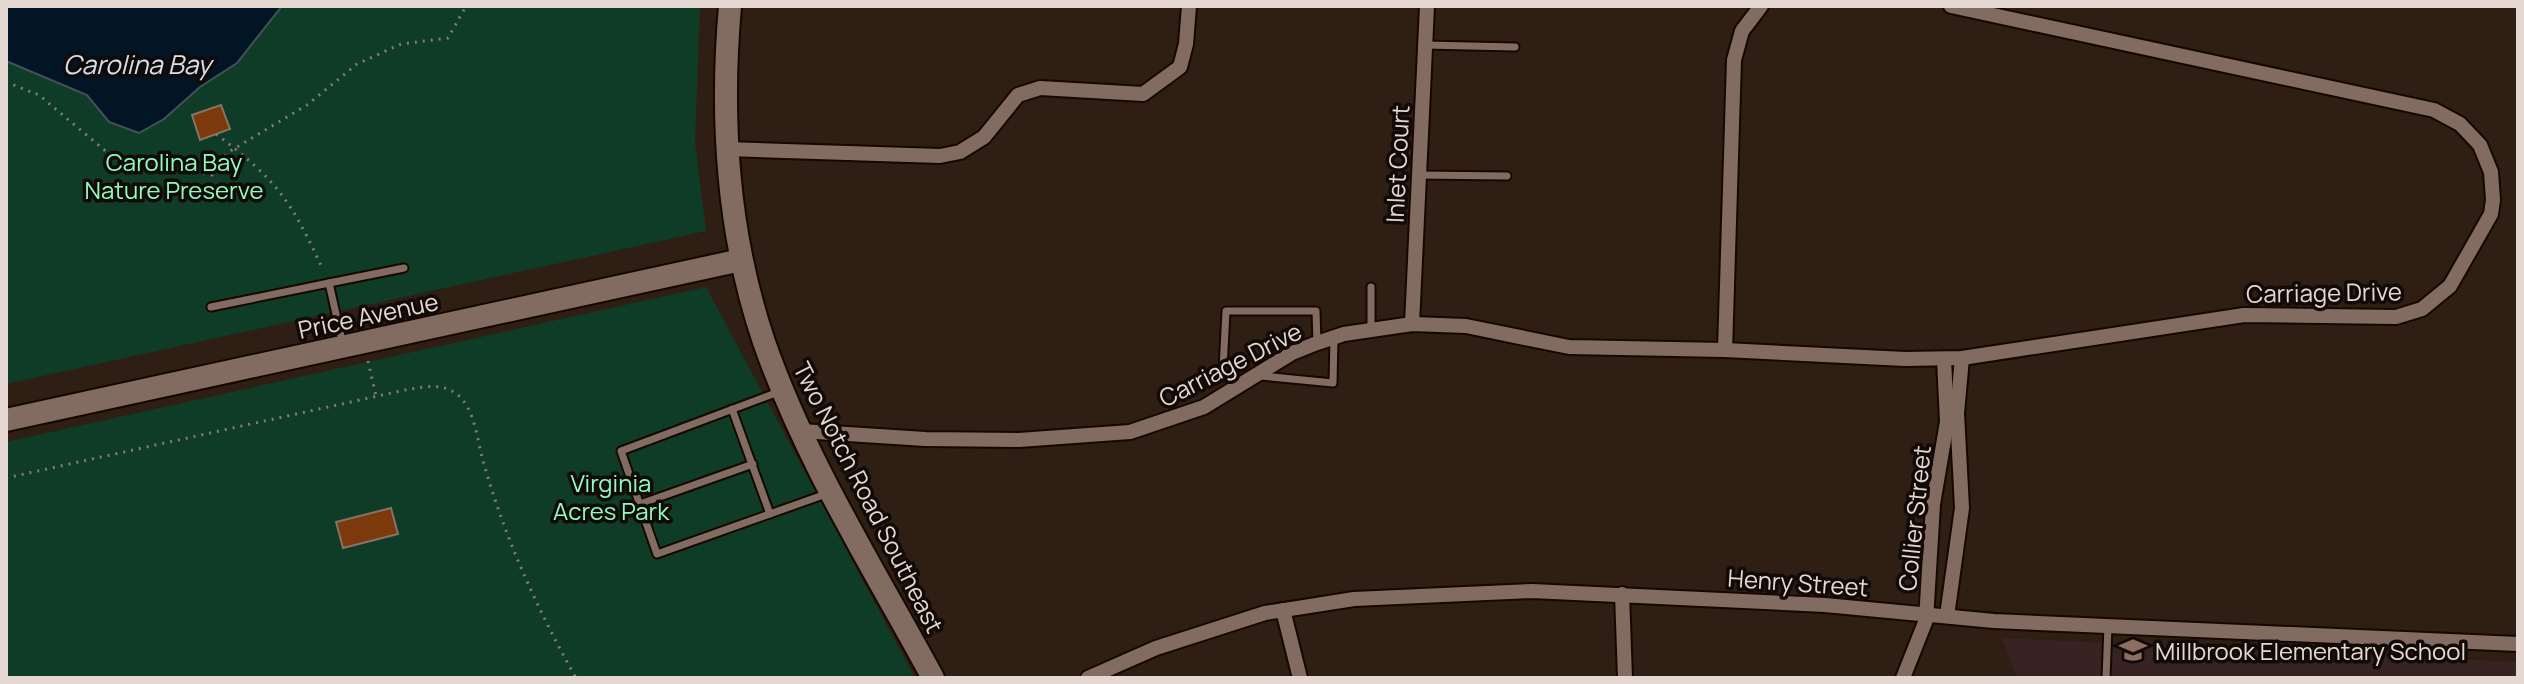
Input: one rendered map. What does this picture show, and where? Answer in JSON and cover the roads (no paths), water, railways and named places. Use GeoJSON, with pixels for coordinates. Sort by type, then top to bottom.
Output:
{"type":"FeatureCollection","features":[{"type":"Feature","properties":{"kind":"street","name":"Two Notch Road Southeast"},"geometry":{"type":"LineString","coordinates":[[730,6],[725,87],[727,149],[741,260],[764,341],[801,431],[933,678]]}},
{"type":"Feature","properties":{"kind":"street"},"geometry":{"type":"LineString","coordinates":[[727,149],[940,156],[960,152],[984,137],[1018,95],[1040,88],[1143,94],[1180,67],[1186,44],[1189,6]]}},
{"type":"Feature","properties":{"kind":"street","name":"Inlet Court"},"geometry":{"type":"LineString","coordinates":[[1412,324],[1427,6]]}},
{"type":"Feature","properties":{"kind":"street"},"geometry":{"type":"LineString","coordinates":[[1725,350],[1734,60],[1742,31],[1761,6]]}},
{"type":"Feature","properties":{"kind":"street","name":"Carriage Drive"},"geometry":{"type":"LineString","coordinates":[[801,431],[925,439],[1105,436],[1180,418],[1236,389],[1292,353],[1317,343],[1371,329],[1412,324],[1466,326],[1569,347],[1944,359],[2244,315],[2383,318],[2410,314],[2434,302],[2450,286],[2491,214],[2494,186],[2487,158],[2471,134],[2434,110],[1951,6]]}},
{"type":"Feature","properties":{"kind":"street","name":"Price Avenue"},"geometry":{"type":"LineString","coordinates":[[6,420],[741,260]]}},
{"type":"Feature","properties":{"kind":"street","name":"Collier Street"},"geometry":{"type":"LineString","coordinates":[[1947,616],[1962,508],[1957,413],[1962,358]]}},
{"type":"Feature","properties":{"kind":"street","name":"Collier Street"},"geometry":{"type":"LineString","coordinates":[[1903,678],[1925,614],[1933,504],[1947,422],[1944,359]]}},
{"type":"Feature","properties":{"kind":"street","name":"Henry Street"},"geometry":{"type":"LineString","coordinates":[[1088,678],[1187,637],[1283,610],[1399,596],[1532,591],[1850,606],[1947,616],[2108,626],[2518,644]]}},
{"type":"Feature","properties":{"kind":"street"},"geometry":{"type":"LineString","coordinates":[[1622,594],[1625,678]]}},
{"type":"Feature","properties":{"kind":"street"},"geometry":{"type":"LineString","coordinates":[[1283,610],[1300,678]]}},
{"type":"Feature","properties":{"kind":"lane"},"geometry":{"type":"LineString","coordinates":[[1425,45],[1515,47]]}},
{"type":"Feature","properties":{"kind":"lane"},"geometry":{"type":"LineString","coordinates":[[1419,175],[1507,176]]}},
{"type":"Feature","properties":{"kind":"lane"},"geometry":{"type":"LineString","coordinates":[[211,307],[404,268]]}},
{"type":"Feature","properties":{"kind":"lane"},"geometry":{"type":"LineString","coordinates":[[329,283],[343,347]]}},
{"type":"Feature","properties":{"kind":"lane"},"geometry":{"type":"LineString","coordinates":[[1371,287],[1371,329]]}},
{"type":"Feature","properties":{"kind":"lane"},"geometry":{"type":"LineString","coordinates":[[1236,389],[1223,369],[1226,311],[1316,311],[1317,343]]}},
{"type":"Feature","properties":{"kind":"lane"},"geometry":{"type":"LineString","coordinates":[[1258,375],[1333,383],[1334,338]]}},
{"type":"Feature","properties":{"kind":"lane"},"geometry":{"type":"LineString","coordinates":[[783,390],[621,451],[657,554],[833,491]]}},
{"type":"Feature","properties":{"kind":"lane"},"geometry":{"type":"LineString","coordinates":[[732,409],[770,514]]}},
{"type":"Feature","properties":{"kind":"lane"},"geometry":{"type":"LineString","coordinates":[[640,504],[753,464]]}},
{"type":"Feature","properties":{"kind":"lane"},"geometry":{"type":"LineString","coordinates":[[2106,678],[2108,626]]}},
{"type":"Feature","properties":{"kind":"water","name":"Carolina Bay"},"geometry":{"type":"Polygon","coordinates":[[[6,6],[282,6],[237,63],[200,87],[164,119],[139,133],[109,122],[87,95],[6,61],[6,6]]]}},
{"type":"Feature","properties":{"kind":"place","name":"Millbrook Elementary School"},"geometry":{"type":"Point","coordinates":[2133,650]}},
{"type":"Feature","properties":{"kind":"park label","name":"Carolina Bay Nature Preserve"},"geometry":{"type":"Point","coordinates":[174,175]}},
{"type":"Feature","properties":{"kind":"park label","name":"Virginia Acres Park"},"geometry":{"type":"Point","coordinates":[611,496]}}]}
